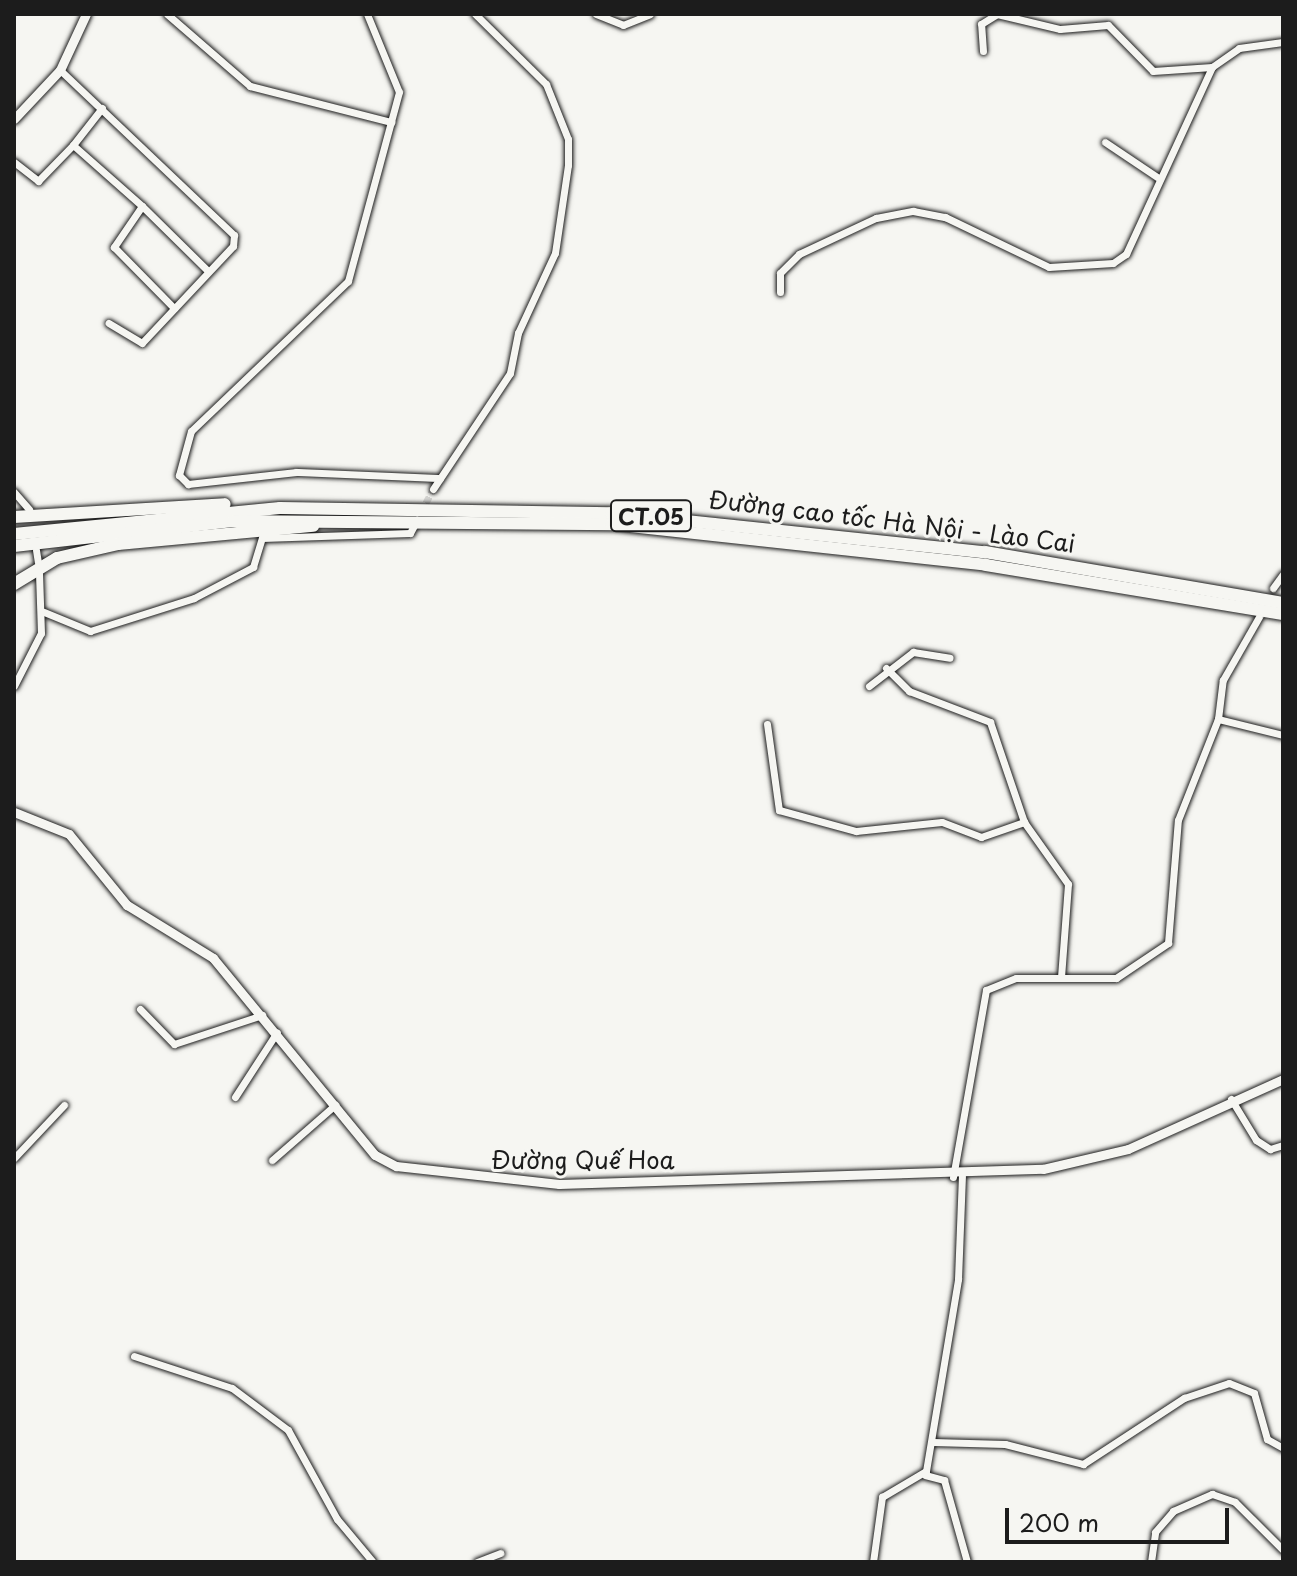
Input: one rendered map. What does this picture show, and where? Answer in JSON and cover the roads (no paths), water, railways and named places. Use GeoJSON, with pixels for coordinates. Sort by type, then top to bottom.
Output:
{"type":"FeatureCollection","features":[{"type":"Feature","properties":{"kind":"highway"},"geometry":{"type":"LineString","coordinates":[[14,517],[182,503],[280,508]]}},
{"type":"Feature","properties":{"kind":"highway","name":"Đường cao tốc Hà Nội - Lào Cai"},"geometry":{"type":"LineString","coordinates":[[14,534],[280,508],[455,506],[778,528],[1083,565],[1283,603]]}},
{"type":"Feature","properties":{"kind":"highway"},"geometry":{"type":"LineString","coordinates":[[14,584],[50,561],[118,544],[365,518]]}},
{"type":"Feature","properties":{"kind":"highway","name":"Đường cao tốc Hà Nội - Lào Cai"},"geometry":{"type":"LineString","coordinates":[[14,546],[156,525],[365,518],[611,524],[775,540],[1087,579],[1283,614]]}},
{"type":"Feature","properties":{"kind":"street"},"geometry":{"type":"LineString","coordinates":[[14,119],[60,70],[86,14]]}},
{"type":"Feature","properties":{"kind":"street"},"geometry":{"type":"LineString","coordinates":[[167,14],[250,86],[391,122]]}},
{"type":"Feature","properties":{"kind":"street"},"geometry":{"type":"LineString","coordinates":[[367,14],[397,81],[391,122],[346,283],[191,431],[179,475],[188,484],[296,472],[440,478]]}},
{"type":"Feature","properties":{"kind":"street"},"geometry":{"type":"LineString","coordinates":[[433,489],[510,373],[518,333],[555,253],[568,165],[568,139],[546,84],[475,14]]}},
{"type":"Feature","properties":{"kind":"street"},"geometry":{"type":"LineString","coordinates":[[597,14],[623,25],[650,14]]}},
{"type":"Feature","properties":{"kind":"street"},"geometry":{"type":"LineString","coordinates":[[983,51],[981,24],[997,14],[1060,29],[1108,25],[1153,71],[1212,67]]}},
{"type":"Feature","properties":{"kind":"street"},"geometry":{"type":"LineString","coordinates":[[780,292],[780,273],[799,254],[876,218],[913,211],[945,217],[1049,267],[1113,263],[1126,254],[1157,177],[1212,67],[1239,48],[1283,42]]}},
{"type":"Feature","properties":{"kind":"street"},"geometry":{"type":"LineString","coordinates":[[60,70],[231,230],[233,246],[137,344],[109,323]]}},
{"type":"Feature","properties":{"kind":"street"},"geometry":{"type":"LineString","coordinates":[[14,162],[38,181],[73,145],[102,108]]}},
{"type":"Feature","properties":{"kind":"street"},"geometry":{"type":"LineString","coordinates":[[1105,142],[1157,177]]}},
{"type":"Feature","properties":{"kind":"street"},"geometry":{"type":"LineString","coordinates":[[73,145],[142,206],[208,271]]}},
{"type":"Feature","properties":{"kind":"street"},"geometry":{"type":"LineString","coordinates":[[142,206],[113,245],[174,308]]}},
{"type":"Feature","properties":{"kind":"street"},"geometry":{"type":"LineString","coordinates":[[14,492],[29,509]]}},
{"type":"Feature","properties":{"kind":"street"},"geometry":{"type":"LineString","coordinates":[[44,612],[90,631],[194,598],[253,567],[262,538],[410,533],[418,518]]}},
{"type":"Feature","properties":{"kind":"street"},"geometry":{"type":"LineString","coordinates":[[36,550],[38,562]]}},
{"type":"Feature","properties":{"kind":"street"},"geometry":{"type":"LineString","coordinates":[[14,686],[37,647],[44,612],[39,573]]}},
{"type":"Feature","properties":{"kind":"street"},"geometry":{"type":"LineString","coordinates":[[1273,588],[1283,574]]}},
{"type":"Feature","properties":{"kind":"street"},"geometry":{"type":"LineString","coordinates":[[925,1475],[933,1442],[958,1279],[958,1177],[986,990],[1016,978],[1116,978],[1168,943],[1174,833],[1218,719],[1223,680],[1259,617]]}},
{"type":"Feature","properties":{"kind":"street"},"geometry":{"type":"LineString","coordinates":[[869,686],[886,668],[921,650],[950,658]]}},
{"type":"Feature","properties":{"kind":"street"},"geometry":{"type":"LineString","coordinates":[[886,668],[909,691],[985,718],[1024,822],[1068,884],[1061,978]]}},
{"type":"Feature","properties":{"kind":"street"},"geometry":{"type":"LineString","coordinates":[[1218,719],[1283,735]]}},
{"type":"Feature","properties":{"kind":"street"},"geometry":{"type":"LineString","coordinates":[[767,724],[779,810],[856,831],[942,822],[981,837],[1024,822]]}},
{"type":"Feature","properties":{"kind":"street","name":"Đường Quế Hoa"},"geometry":{"type":"LineString","coordinates":[[14,812],[69,834],[127,905],[213,958],[264,1014],[335,1105],[384,1161],[475,1179],[958,1177],[1092,1161],[1283,1079]]}},
{"type":"Feature","properties":{"kind":"street"},"geometry":{"type":"LineString","coordinates":[[140,1009],[174,1044],[264,1014]]}},
{"type":"Feature","properties":{"kind":"street"},"geometry":{"type":"LineString","coordinates":[[235,1097],[278,1031]]}},
{"type":"Feature","properties":{"kind":"street"},"geometry":{"type":"LineString","coordinates":[[1231,1099],[1256,1140],[1270,1149],[1283,1145]]}},
{"type":"Feature","properties":{"kind":"street"},"geometry":{"type":"LineString","coordinates":[[14,1158],[64,1105]]}},
{"type":"Feature","properties":{"kind":"street"},"geometry":{"type":"LineString","coordinates":[[272,1160],[335,1105]]}},
{"type":"Feature","properties":{"kind":"street"},"geometry":{"type":"LineString","coordinates":[[134,1356],[232,1388],[288,1430],[337,1519],[373,1562]]}},
{"type":"Feature","properties":{"kind":"street"},"geometry":{"type":"LineString","coordinates":[[933,1442],[1005,1444],[1083,1464],[1184,1398],[1229,1383],[1254,1393],[1267,1439],[1283,1448]]}},
{"type":"Feature","properties":{"kind":"street"},"geometry":{"type":"LineString","coordinates":[[873,1562],[882,1497],[925,1475],[944,1480],[967,1562]]}},
{"type":"Feature","properties":{"kind":"street"},"geometry":{"type":"LineString","coordinates":[[1151,1562],[1155,1532],[1173,1511],[1212,1494],[1235,1502],[1283,1550]]}},
{"type":"Feature","properties":{"kind":"street"},"geometry":{"type":"LineString","coordinates":[[477,1562],[500,1553]]}},
{"type":"Feature","properties":{"kind":"tunnel"},"geometry":{"type":"LineString","coordinates":[[421,512],[433,489]]}}]}
